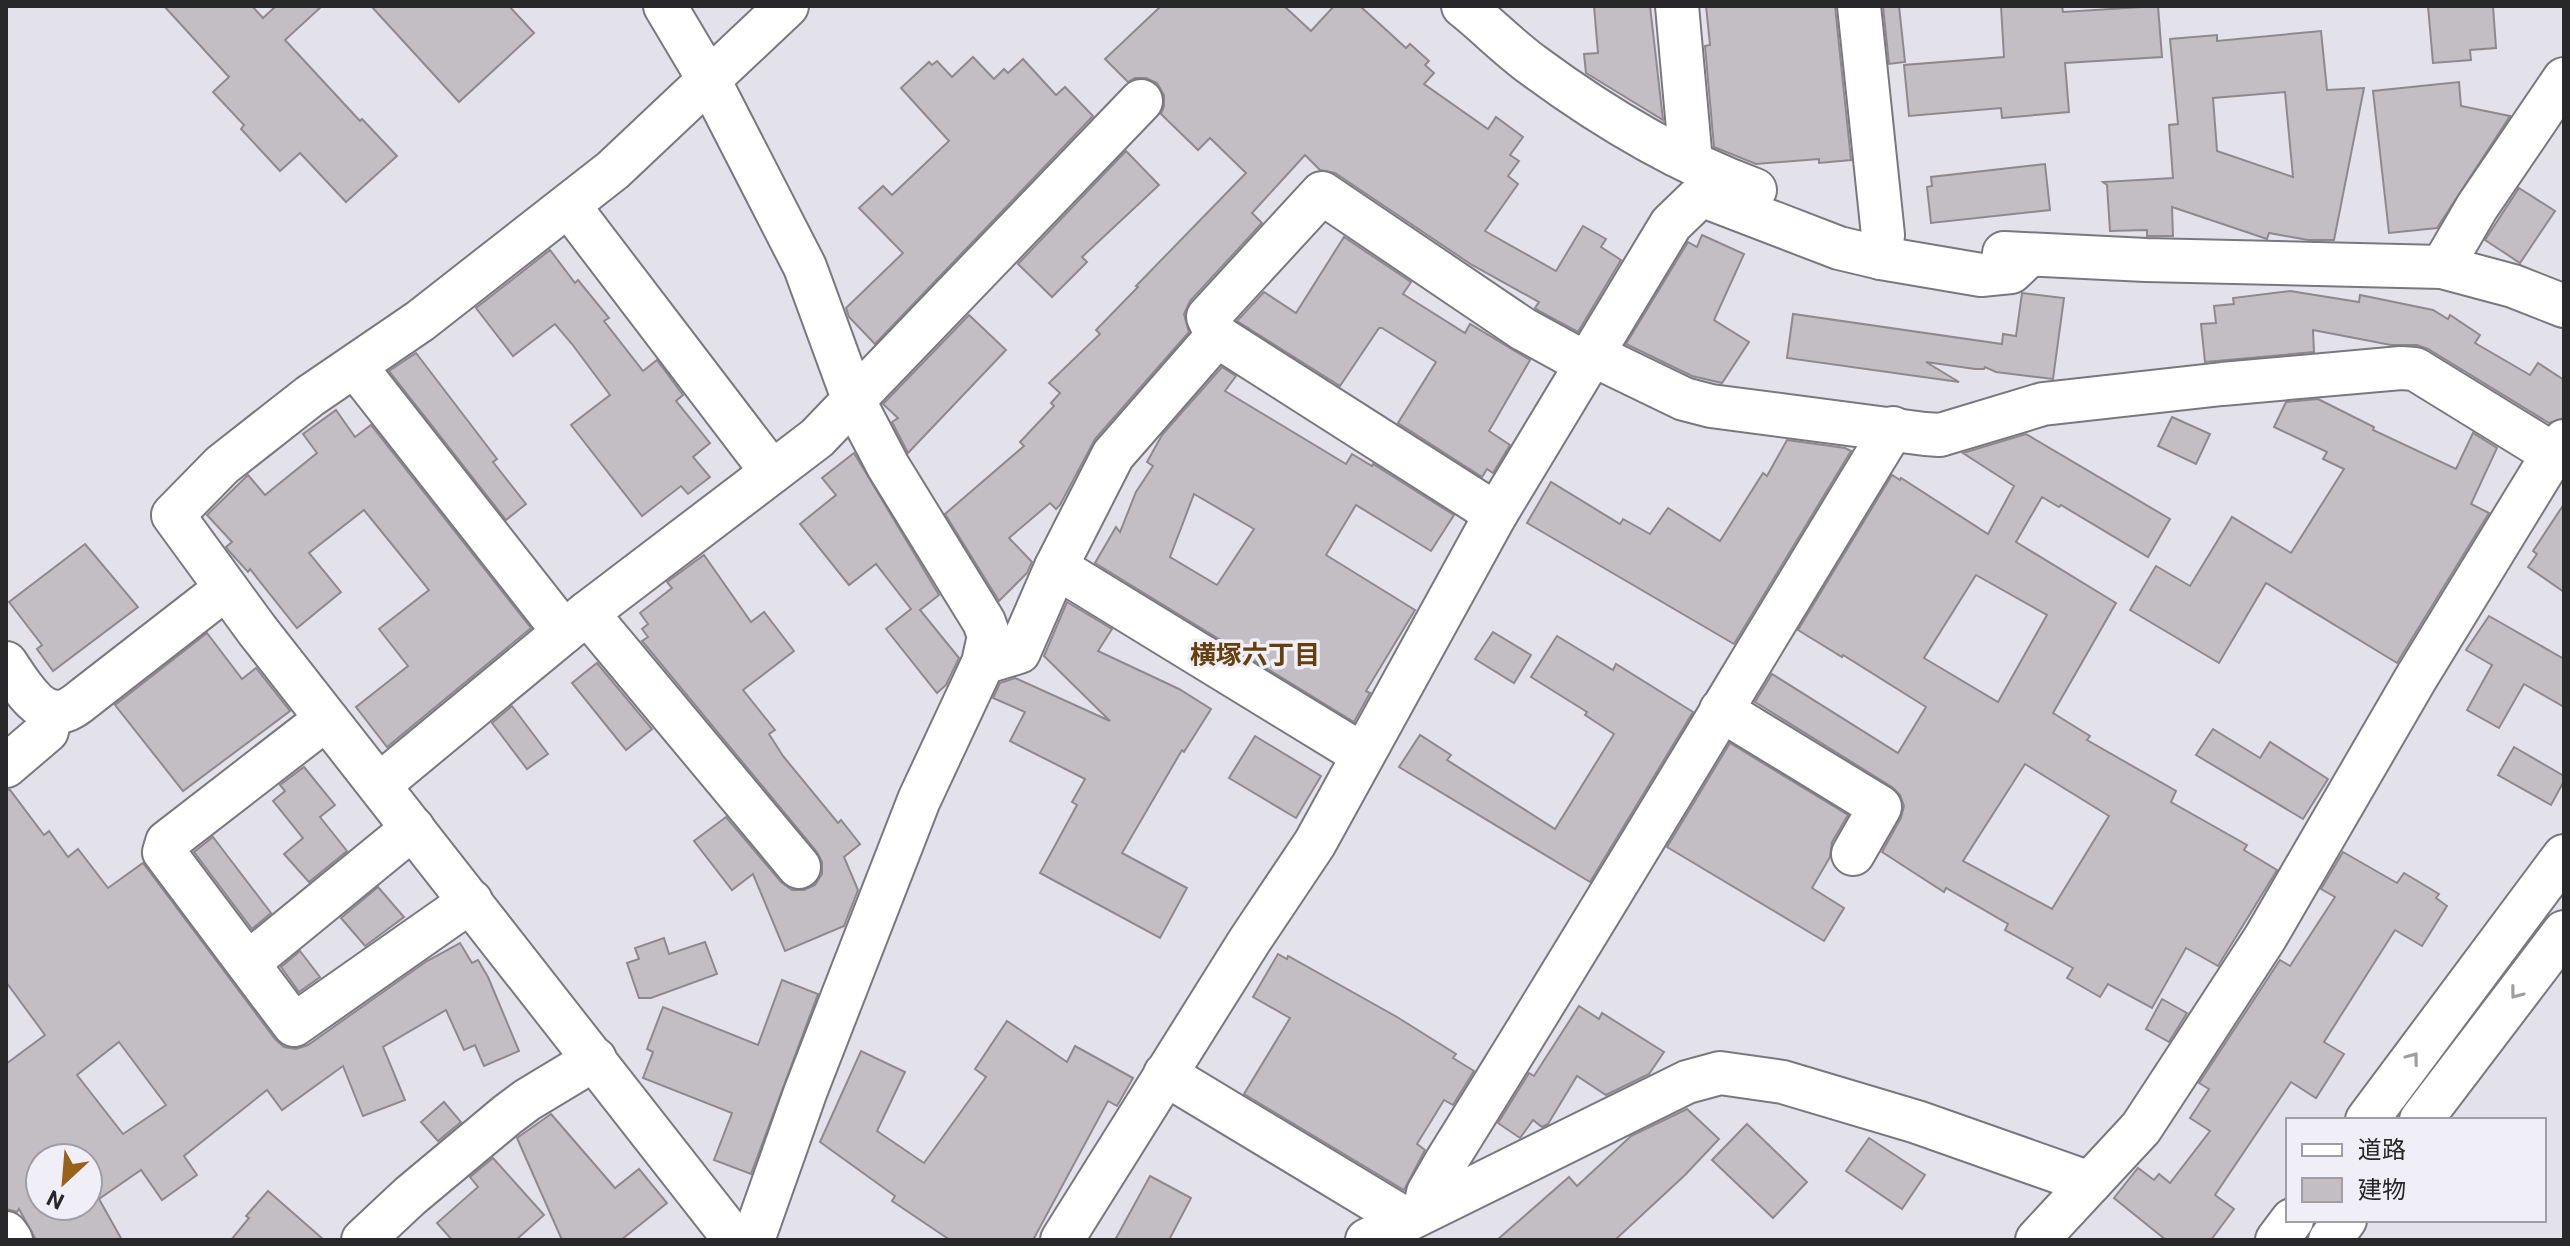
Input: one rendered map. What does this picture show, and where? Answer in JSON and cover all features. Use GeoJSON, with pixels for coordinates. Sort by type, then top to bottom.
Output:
{"type":"FeatureCollection","features":[{"type":"Feature","properties":{"kind":"street"},"geometry":{"type":"LineString","coordinates":[[665,6],[709,80],[805,267],[854,401],[888,466],[984,622],[989,636],[983,663],[919,800],[805,1093],[753,1240]]}},
{"type":"Feature","properties":{"kind":"street"},"geometry":{"type":"LineString","coordinates":[[735,1240],[225,589],[173,515],[222,465],[310,396],[420,321],[613,170],[787,6]]}},
{"type":"Feature","properties":{"kind":"street"},"geometry":{"type":"LineString","coordinates":[[1463,6],[1531,64],[1641,138],[1882,246],[1981,275],[2011,272],[2029,255],[2442,267],[2472,273],[2564,306]]}},
{"type":"Feature","properties":{"kind":"street"},"geometry":{"type":"LineString","coordinates":[[1677,6],[1691,162]]}},
{"type":"Feature","properties":{"kind":"street"},"geometry":{"type":"LineString","coordinates":[[1859,6],[1882,246]]}},
{"type":"Feature","properties":{"kind":"street"},"geometry":{"type":"LineString","coordinates":[[2442,267],[2477,207],[2564,79]]}},
{"type":"Feature","properties":{"kind":"street"},"geometry":{"type":"LineString","coordinates":[[379,785],[576,622],[817,438],[1141,101]]}},
{"type":"Feature","properties":{"kind":"street"},"geometry":{"type":"LineString","coordinates":[[1496,514],[1217,336],[1208,317],[1322,193],[1523,329],[1684,399],[1711,406],[1940,435],[2043,404],[2401,368],[2415,369],[2558,448],[2416,678],[2265,938],[2141,1128],[2037,1240]]}},
{"type":"Feature","properties":{"kind":"street"},"geometry":{"type":"LineString","coordinates":[[1062,1240],[1315,843],[1496,514],[1671,224],[1699,197],[1718,201],[1839,248],[1882,246]]}},
{"type":"Feature","properties":{"kind":"street"},"geometry":{"type":"LineString","coordinates":[[569,206],[772,472]]}},
{"type":"Feature","properties":{"kind":"street"},"geometry":{"type":"LineString","coordinates":[[983,663],[1019,652],[1056,567],[1113,455],[1217,336]]}},
{"type":"Feature","properties":{"kind":"street"},"geometry":{"type":"LineString","coordinates":[[355,366],[576,622],[799,867]]}},
{"type":"Feature","properties":{"kind":"street"},"geometry":{"type":"LineString","coordinates":[[1416,1215],[1893,428]]}},
{"type":"Feature","properties":{"kind":"street"},"geometry":{"type":"LineString","coordinates":[[1056,567],[1363,755]]}},
{"type":"Feature","properties":{"kind":"street"},"geometry":{"type":"LineString","coordinates":[[6,663],[28,695],[51,711],[62,712],[75,706],[225,589]]}},
{"type":"Feature","properties":{"kind":"street"},"geometry":{"type":"LineString","coordinates":[[1721,710],[1880,807],[1853,854]]}},
{"type":"Feature","properties":{"kind":"street"},"geometry":{"type":"LineString","coordinates":[[6,766],[47,731],[51,711]]}},
{"type":"Feature","properties":{"kind":"street"},"geometry":{"type":"LineString","coordinates":[[326,719],[167,842],[164,852],[294,1025],[471,901]]}},
{"type":"Feature","properties":{"kind":"street"},"geometry":{"type":"LineString","coordinates":[[248,963],[413,828]]}},
{"type":"Feature","properties":{"kind":"street"},"geometry":{"type":"LineString","coordinates":[[2368,1118],[2564,856]]}},
{"type":"Feature","properties":{"kind":"street"},"geometry":{"type":"LineString","coordinates":[[2423,1118],[2564,932]]}},
{"type":"Feature","properties":{"kind":"street"},"geometry":{"type":"LineString","coordinates":[[363,1240],[410,1196],[507,1115],[595,1059]]}},
{"type":"Feature","properties":{"kind":"street"},"geometry":{"type":"LineString","coordinates":[[1367,1240],[1687,1082],[1720,1073],[1783,1082],[1857,1104],[2090,1183]]}},
{"type":"Feature","properties":{"kind":"street"},"geometry":{"type":"LineString","coordinates":[[1165,1074],[1416,1215]]}},
{"type":"Feature","properties":{"kind":"street"},"geometry":{"type":"LineString","coordinates":[[2277,1240],[2290,1222]]}},
{"type":"Feature","properties":{"kind":"street"},"geometry":{"type":"LineString","coordinates":[[2330,1240],[2344,1222]]}},
{"type":"Feature","properties":{"kind":"street"},"geometry":{"type":"LineString","coordinates":[[6,1233],[11,1240]]}},
{"type":"Feature","properties":{"kind":"building"},"geometry":{"type":"Polygon","coordinates":[[[164,6],[252,6],[263,18],[276,6],[322,6],[285,40],[397,156],[346,202],[300,153],[280,171],[241,129],[244,125],[213,92],[229,77],[164,6]]]}},
{"type":"Feature","properties":{"kind":"building"},"geometry":{"type":"Polygon","coordinates":[[[371,6],[509,6],[534,33],[459,102],[371,6]]]}},
{"type":"Feature","properties":{"kind":"building"},"geometry":{"type":"Polygon","coordinates":[[[1161,6],[1284,6],[1311,31],[1334,6],[1360,6],[1406,48],[1410,44],[1429,61],[1425,65],[1434,73],[1424,84],[1488,129],[1496,117],[1523,137],[1510,155],[1519,161],[1508,176],[1518,184],[1485,231],[1556,271],[1583,226],[1606,239],[1601,247],[1621,260],[1578,332],[1539,311],[1535,308],[1539,302],[1472,265],[1335,173],[1320,170],[1305,155],[1252,213],[1262,223],[1190,301],[1184,314],[1189,332],[1095,439],[1060,505],[1056,509],[1050,503],[1009,538],[1032,562],[1027,573],[999,601],[945,514],[1024,446],[1020,442],[1054,406],[1051,403],[1060,393],[1049,383],[1100,334],[1096,330],[1246,173],[1210,138],[1198,150],[1161,114],[1164,95],[1157,83],[1146,78],[1128,82],[1105,59],[1161,6]]]}},
{"type":"Feature","properties":{"kind":"building"},"geometry":{"type":"Polygon","coordinates":[[[1594,6],[1650,6],[1663,120],[1586,73],[1584,54],[1598,53],[1594,6]]]}},
{"type":"Feature","properties":{"kind":"building"},"geometry":{"type":"Polygon","coordinates":[[[1706,6],[1835,6],[1851,160],[1756,164],[1714,147],[1705,46],[1710,45],[1706,6]]]}},
{"type":"Feature","properties":{"kind":"building"},"geometry":{"type":"Polygon","coordinates":[[[1883,6],[1899,6],[1905,62],[1889,64],[1883,6]]]}},
{"type":"Feature","properties":{"kind":"building"},"geometry":{"type":"Polygon","coordinates":[[[2001,6],[2062,6],[2063,12],[2158,6],[2162,57],[2065,63],[2069,112],[2002,118],[2001,108],[1909,116],[1904,65],[2004,57],[2001,6]]]}},
{"type":"Feature","properties":{"kind":"building"},"geometry":{"type":"Polygon","coordinates":[[[2428,6],[2493,6],[2496,48],[2470,50],[2471,60],[2433,63],[2428,6]]]}},
{"type":"Feature","properties":{"kind":"building"},"geometry":{"type":"Polygon","coordinates":[[[2321,31],[2327,90],[2364,88],[2334,240],[2308,240],[2269,233],[2267,239],[2172,207],[2173,236],[2147,236],[2147,230],[2110,231],[2107,185],[2103,182],[2173,178],[2169,125],[2178,124],[2170,39],[2217,35],[2217,41],[2321,31]],[[2285,92],[2213,98],[2217,151],[2293,177],[2285,92]]]}},
{"type":"Feature","properties":{"kind":"building"},"geometry":{"type":"Polygon","coordinates":[[[973,57],[994,79],[1004,69],[1008,73],[1023,59],[1056,95],[1065,87],[1093,116],[875,344],[849,317],[846,308],[903,253],[859,208],[883,186],[892,195],[949,141],[901,88],[929,62],[932,65],[937,61],[952,77],[973,57]]]}},
{"type":"Feature","properties":{"kind":"building"},"geometry":{"type":"Polygon","coordinates":[[[2459,82],[2461,106],[2510,116],[2437,228],[2389,233],[2373,91],[2459,82]]]}},
{"type":"Feature","properties":{"kind":"building"},"geometry":{"type":"Polygon","coordinates":[[[1126,151],[1159,185],[1082,257],[1087,262],[1052,297],[1018,264],[1126,151]]]}},
{"type":"Feature","properties":{"kind":"building"},"geometry":{"type":"Polygon","coordinates":[[[2045,164],[2050,210],[1931,223],[1927,187],[1932,186],[1931,177],[2045,164]]]}},
{"type":"Feature","properties":{"kind":"building"},"geometry":{"type":"Polygon","coordinates":[[[2519,188],[2555,211],[2520,263],[2485,240],[2519,188]]]}},
{"type":"Feature","properties":{"kind":"building"},"geometry":{"type":"Polygon","coordinates":[[[1702,235],[1744,254],[1714,320],[1749,342],[1722,383],[1692,376],[1626,344],[1688,242],[1697,247],[1702,235]]]}},
{"type":"Feature","properties":{"kind":"building"},"geometry":{"type":"Polygon","coordinates":[[[1344,237],[1411,282],[1403,294],[1465,333],[1470,324],[1530,360],[1489,431],[1510,445],[1493,473],[1487,469],[1482,477],[1398,423],[1436,362],[1382,328],[1379,328],[1340,386],[1237,321],[1264,292],[1296,313],[1344,237]]]}},
{"type":"Feature","properties":{"kind":"building"},"geometry":{"type":"Polygon","coordinates":[[[550,250],[575,283],[578,280],[609,318],[604,321],[643,371],[657,360],[683,395],[676,401],[710,443],[693,457],[710,477],[688,494],[681,486],[642,516],[571,425],[610,395],[572,344],[555,324],[513,356],[476,308],[550,250]]]}},
{"type":"Feature","properties":{"kind":"building"},"geometry":{"type":"Polygon","coordinates":[[[2290,291],[2359,302],[2360,295],[2433,310],[2448,319],[2450,315],[2480,335],[2475,343],[2530,375],[2538,363],[2564,380],[2564,418],[2549,423],[2417,345],[2391,345],[2313,330],[2314,352],[2205,362],[2201,324],[2216,323],[2214,306],[2234,304],[2233,298],[2290,291]]]}},
{"type":"Feature","properties":{"kind":"building"},"geometry":{"type":"Polygon","coordinates":[[[2022,293],[2064,298],[2053,379],[1996,372],[1985,367],[1975,369],[1926,362],[1959,382],[1787,358],[1793,314],[2002,344],[2003,334],[2016,336],[2022,293]]]}},
{"type":"Feature","properties":{"kind":"building"},"geometry":{"type":"Polygon","coordinates":[[[969,315],[1006,350],[908,453],[892,422],[898,418],[883,404],[969,315]]]}},
{"type":"Feature","properties":{"kind":"building"},"geometry":{"type":"Polygon","coordinates":[[[416,353],[497,459],[493,462],[526,504],[506,520],[389,371],[416,353]]]}},
{"type":"Feature","properties":{"kind":"building"},"geometry":{"type":"Polygon","coordinates":[[[1222,367],[1236,376],[1225,391],[1346,464],[1352,454],[1454,515],[1431,551],[1356,505],[1326,555],[1415,610],[1366,691],[1370,693],[1354,722],[1095,563],[1116,527],[1120,532],[1136,492],[1153,466],[1147,462],[1162,435],[1222,367]],[[1194,494],[1170,557],[1217,585],[1254,529],[1194,494]]]}},
{"type":"Feature","properties":{"kind":"building"},"geometry":{"type":"Polygon","coordinates":[[[2318,399],[2374,427],[2373,430],[2456,469],[2473,433],[2497,448],[2471,504],[2489,513],[2397,663],[2266,583],[2219,663],[2130,610],[2156,566],[2190,586],[2232,517],[2291,553],[2344,469],[2323,459],[2327,452],[2274,427],[2286,402],[2318,399]]]}},
{"type":"Feature","properties":{"kind":"building"},"geometry":{"type":"Polygon","coordinates":[[[336,410],[355,437],[371,425],[531,628],[387,747],[356,707],[408,666],[379,629],[429,590],[364,510],[309,553],[341,592],[297,628],[250,569],[248,572],[229,551],[226,547],[232,542],[207,515],[248,475],[265,495],[317,453],[303,434],[336,410]]]}},
{"type":"Feature","properties":{"kind":"building"},"geometry":{"type":"Polygon","coordinates":[[[2172,417],[2210,434],[2196,464],[2158,446],[2172,417]]]}},
{"type":"Feature","properties":{"kind":"building"},"geometry":{"type":"Polygon","coordinates":[[[2026,434],[2170,519],[2148,557],[2042,497],[2016,542],[2116,603],[2053,713],[2090,736],[2087,740],[2176,791],[2171,802],[2247,845],[2244,850],[2277,870],[2218,966],[2186,948],[2152,1008],[2108,984],[2100,997],[2067,978],[2073,968],[2005,930],[2008,924],[1946,888],[1944,892],[1882,852],[1901,818],[1904,806],[1900,795],[1892,787],[1755,702],[1772,674],[1898,753],[1926,707],[1798,630],[1892,475],[1988,534],[2014,486],[1963,453],[2026,434]],[[1976,575],[1924,658],[1998,702],[2047,615],[1976,575]],[[2025,764],[1963,861],[2052,909],[2109,816],[2025,764]]]}},
{"type":"Feature","properties":{"kind":"building"},"geometry":{"type":"Polygon","coordinates":[[[1787,440],[1851,451],[1734,644],[1527,523],[1551,482],[1620,524],[1623,519],[1650,534],[1668,508],[1720,541],[1763,473],[1767,476],[1787,440]]]}},
{"type":"Feature","properties":{"kind":"building"},"geometry":{"type":"Polygon","coordinates":[[[854,453],[939,595],[920,610],[959,658],[946,685],[937,693],[886,629],[911,609],[876,564],[849,585],[800,524],[836,495],[822,478],[854,453]]]}},
{"type":"Feature","properties":{"kind":"building"},"geometry":{"type":"Polygon","coordinates":[[[2564,504],[2564,592],[2528,567],[2537,554],[2533,551],[2564,504]]]}},
{"type":"Feature","properties":{"kind":"building"},"geometry":{"type":"Polygon","coordinates":[[[85,544],[138,607],[53,671],[37,649],[42,645],[9,602],[85,544]]]}},
{"type":"Feature","properties":{"kind":"building"},"geometry":{"type":"Polygon","coordinates":[[[704,555],[751,622],[764,612],[794,651],[743,690],[775,730],[769,734],[783,756],[838,823],[841,820],[860,844],[844,857],[858,890],[844,926],[785,951],[753,874],[732,890],[694,841],[726,817],[781,882],[792,890],[804,890],[815,885],[822,874],[822,862],[817,852],[642,641],[648,637],[642,629],[648,624],[640,613],[672,588],[667,582],[704,555]]]}},
{"type":"Feature","properties":{"kind":"building"},"geometry":{"type":"Polygon","coordinates":[[[1067,602],[1112,629],[1098,651],[1179,689],[1211,709],[1184,752],[1182,750],[1122,853],[1187,888],[1160,938],[1040,873],[1077,805],[1072,802],[1085,779],[1010,741],[1025,712],[993,698],[1000,683],[1015,678],[1110,721],[1044,656],[1067,602]]]}},
{"type":"Feature","properties":{"kind":"building"},"geometry":{"type":"Polygon","coordinates":[[[2489,616],[2564,659],[2564,707],[2524,684],[2499,728],[2467,710],[2492,665],[2466,650],[2489,616]]]}},
{"type":"Feature","properties":{"kind":"building"},"geometry":{"type":"Polygon","coordinates":[[[1493,632],[1531,655],[1514,683],[1475,659],[1493,632]]]}},
{"type":"Feature","properties":{"kind":"building"},"geometry":{"type":"Polygon","coordinates":[[[207,633],[242,679],[256,668],[290,711],[183,791],[115,705],[207,633]]]}},
{"type":"Feature","properties":{"kind":"building"},"geometry":{"type":"Polygon","coordinates":[[[1557,636],[1613,670],[1616,664],[1693,712],[1590,882],[1399,767],[1420,735],[1451,755],[1447,760],[1555,829],[1614,734],[1585,715],[1587,712],[1531,677],[1557,636]]]}},
{"type":"Feature","properties":{"kind":"building"},"geometry":{"type":"Polygon","coordinates":[[[597,663],[652,729],[626,750],[572,683],[597,663]]]}},
{"type":"Feature","properties":{"kind":"building"},"geometry":{"type":"Polygon","coordinates":[[[512,706],[548,754],[527,769],[492,723],[512,706]]]}},
{"type":"Feature","properties":{"kind":"building"},"geometry":{"type":"Polygon","coordinates":[[[2213,729],[2260,758],[2270,742],[2328,779],[2303,819],[2196,755],[2213,729]]]}},
{"type":"Feature","properties":{"kind":"building"},"geometry":{"type":"Polygon","coordinates":[[[1255,736],[1321,776],[1296,818],[1229,778],[1255,736]]]}},
{"type":"Feature","properties":{"kind":"building"},"geometry":{"type":"Polygon","coordinates":[[[1730,743],[1848,815],[1832,842],[1830,857],[1812,888],[1844,908],[1824,941],[1667,847],[1730,743]]]}},
{"type":"Feature","properties":{"kind":"building"},"geometry":{"type":"Polygon","coordinates":[[[2514,747],[2564,776],[2551,805],[2498,775],[2514,747]]]}},
{"type":"Feature","properties":{"kind":"building"},"geometry":{"type":"Polygon","coordinates":[[[304,767],[335,805],[320,817],[347,851],[309,882],[284,854],[303,838],[273,801],[285,791],[280,785],[304,767]]]}},
{"type":"Feature","properties":{"kind":"building"},"geometry":{"type":"Polygon","coordinates":[[[6,789],[10,790],[44,835],[49,831],[68,857],[78,849],[108,888],[143,863],[284,1047],[296,1049],[308,1045],[427,961],[460,943],[472,963],[478,960],[488,977],[519,1051],[484,1066],[475,1045],[464,1050],[446,1010],[383,1047],[405,1100],[363,1116],[343,1066],[282,1110],[267,1090],[184,1156],[197,1175],[162,1200],[141,1170],[104,1196],[104,1142],[24,1142],[24,1218],[19,1209],[17,1212],[6,1209],[6,1064],[45,1035],[6,982],[6,789]],[[119,1042],[77,1075],[123,1134],[166,1105],[119,1042]]]}},
{"type":"Feature","properties":{"kind":"building"},"geometry":{"type":"Polygon","coordinates":[[[213,837],[271,913],[252,929],[194,852],[213,837]]]}},
{"type":"Feature","properties":{"kind":"building"},"geometry":{"type":"Polygon","coordinates":[[[2343,852],[2397,883],[2404,873],[2439,894],[2436,898],[2447,906],[2422,946],[2395,930],[2324,1042],[2344,1054],[2316,1098],[2291,1082],[2215,1195],[2234,1209],[2211,1240],[2166,1240],[2114,1198],[2138,1168],[2154,1180],[2159,1174],[2170,1183],[2210,1131],[2190,1118],[2209,1089],[2199,1083],[2280,960],[2290,966],[2335,897],[2321,889],[2343,852]]]}},
{"type":"Feature","properties":{"kind":"building"},"geometry":{"type":"Polygon","coordinates":[[[378,887],[404,917],[365,946],[341,918],[378,887]]]}},
{"type":"Feature","properties":{"kind":"building"},"geometry":{"type":"Polygon","coordinates":[[[664,938],[669,954],[705,942],[717,974],[651,998],[639,998],[627,963],[639,959],[635,948],[664,938]]]}},
{"type":"Feature","properties":{"kind":"building"},"geometry":{"type":"Polygon","coordinates":[[[300,951],[320,977],[299,992],[281,967],[300,951]]]}},
{"type":"Feature","properties":{"kind":"building"},"geometry":{"type":"Polygon","coordinates":[[[1278,954],[1287,959],[1288,956],[1397,1017],[1456,1054],[1453,1058],[1474,1071],[1453,1105],[1444,1100],[1417,1144],[1425,1150],[1404,1190],[1244,1094],[1290,1018],[1253,997],[1278,954]]]}},
{"type":"Feature","properties":{"kind":"building"},"geometry":{"type":"Polygon","coordinates":[[[782,980],[818,994],[751,1174],[714,1160],[732,1113],[643,1078],[653,1052],[647,1049],[663,1007],[758,1045],[782,980]]]}},
{"type":"Feature","properties":{"kind":"building"},"geometry":{"type":"Polygon","coordinates":[[[2162,999],[2187,1013],[2169,1042],[2146,1029],[2162,999]]]}},
{"type":"Feature","properties":{"kind":"building"},"geometry":{"type":"Polygon","coordinates":[[[1579,1006],[1599,1019],[1602,1013],[1664,1052],[1649,1074],[1606,1095],[1577,1076],[1548,1124],[1542,1127],[1533,1120],[1520,1138],[1498,1123],[1529,1073],[1534,1076],[1579,1006]]]}},
{"type":"Feature","properties":{"kind":"building"},"geometry":{"type":"Polygon","coordinates":[[[1007,1021],[1067,1062],[1075,1046],[1133,1078],[1117,1106],[1108,1101],[1033,1240],[950,1240],[892,1201],[895,1196],[820,1142],[861,1051],[905,1072],[877,1131],[924,1163],[986,1077],[975,1069],[1007,1021]]]}},
{"type":"Feature","properties":{"kind":"building"},"geometry":{"type":"Polygon","coordinates":[[[444,1102],[461,1122],[438,1141],[421,1122],[444,1102]]]}},
{"type":"Feature","properties":{"kind":"building"},"geometry":{"type":"Polygon","coordinates":[[[1687,1109],[1719,1139],[1615,1240],[1497,1240],[1569,1177],[1577,1186],[1631,1136],[1687,1109]]]}},
{"type":"Feature","properties":{"kind":"building"},"geometry":{"type":"Polygon","coordinates":[[[551,1114],[615,1188],[639,1169],[667,1203],[621,1240],[562,1240],[517,1138],[551,1114]]]}},
{"type":"Feature","properties":{"kind":"building"},"geometry":{"type":"Polygon","coordinates":[[[1747,1124],[1807,1182],[1773,1218],[1712,1160],[1747,1124]]]}},
{"type":"Feature","properties":{"kind":"building"},"geometry":{"type":"Polygon","coordinates":[[[1869,1138],[1925,1175],[1902,1209],[1846,1171],[1869,1138]]]}},
{"type":"Feature","properties":{"kind":"building"},"geometry":{"type":"Polygon","coordinates":[[[493,1158],[544,1215],[516,1240],[452,1240],[437,1223],[478,1187],[470,1177],[493,1158]]]}},
{"type":"Feature","properties":{"kind":"building"},"geometry":{"type":"Polygon","coordinates":[[[1150,1176],[1191,1198],[1169,1240],[1115,1240],[1150,1176]]]}},
{"type":"Feature","properties":{"kind":"building"},"geometry":{"type":"Polygon","coordinates":[[[268,1191],[324,1240],[231,1240],[249,1218],[246,1216],[268,1191]]]}},
{"type":"Feature","properties":{"kind":"building"},"geometry":{"type":"Polygon","coordinates":[[[104,1208],[122,1240],[36,1240],[26,1222],[104,1222],[104,1208]]]}},
{"type":"Feature","properties":{"kind":"district","name":"横塚六丁目"},"geometry":{"type":"Point","coordinates":[1255,655]}}]}
